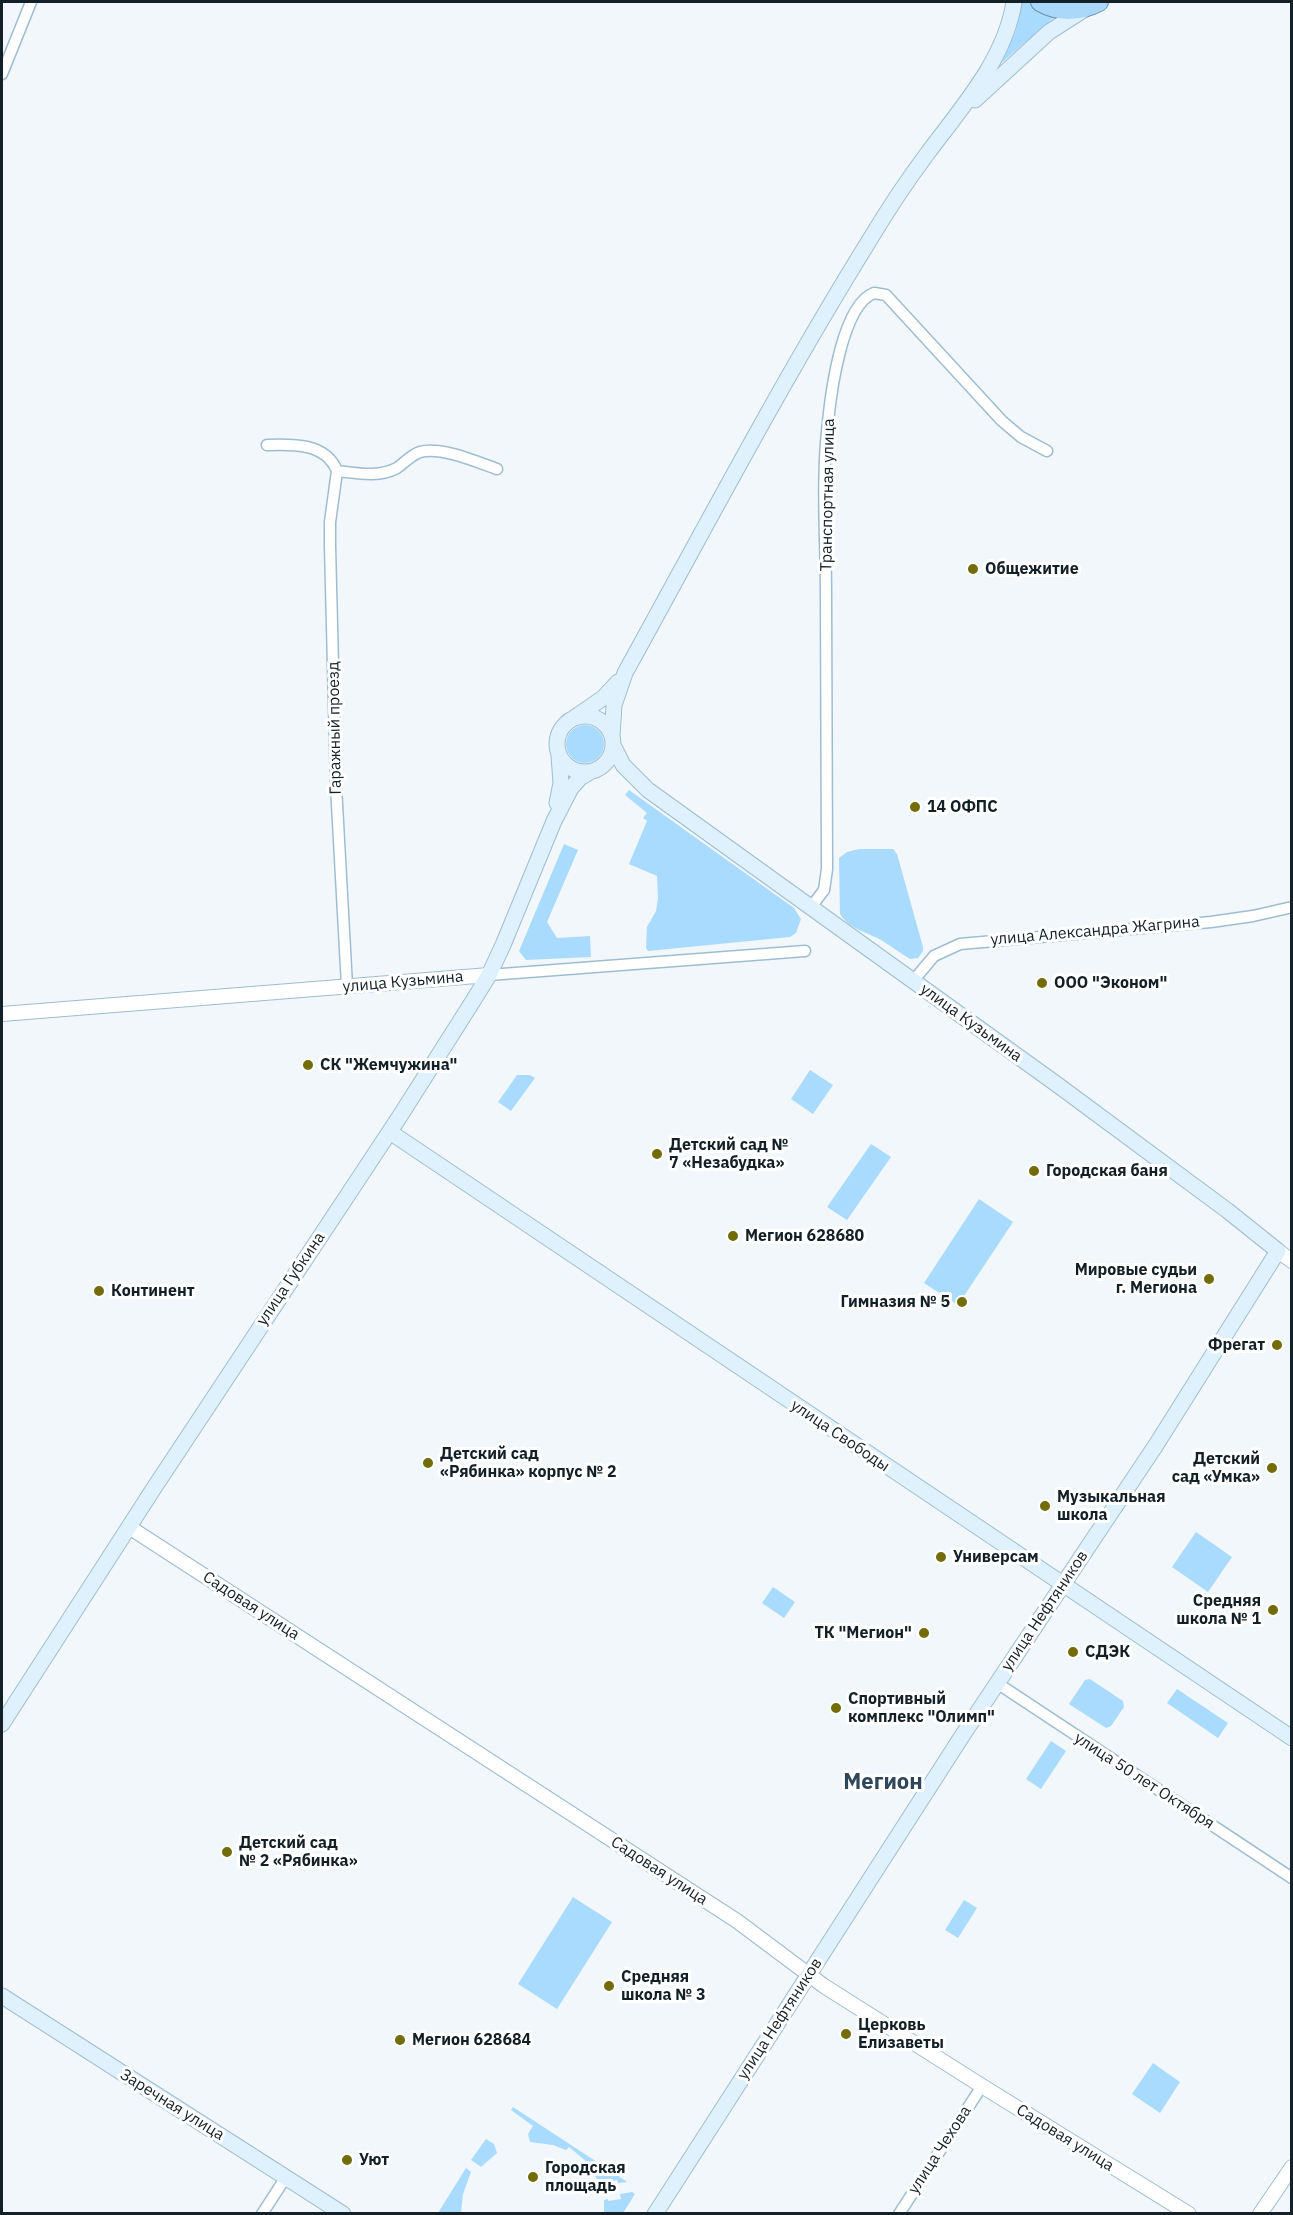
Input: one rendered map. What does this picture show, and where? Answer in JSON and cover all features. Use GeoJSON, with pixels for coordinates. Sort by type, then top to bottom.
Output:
{"type":"FeatureCollection","features":[{"type":"Feature","properties":{"kind":"highway"},"geometry":{"type":"LineString","coordinates":[[1040,2],[1068,10],[1082,9],[1098,2]]}},
{"type":"Feature","properties":{"kind":"main road"},"geometry":{"type":"LineString","coordinates":[[554,821],[571,788],[580,778],[608,760],[612,740],[614,705],[625,673],[814,331],[889,209],[987,70],[1003,42],[1014,2]]}},
{"type":"Feature","properties":{"kind":"main road"},"geometry":{"type":"LineString","coordinates":[[951,123],[1034,44],[1064,21],[1098,2]]}},
{"type":"Feature","properties":{"kind":"main road"},"geometry":{"type":"LineString","coordinates":[[554,821],[561,783],[559,735],[570,721],[603,698],[625,673]]}},
{"type":"Feature","properties":{"kind":"main road"},"geometry":{"type":"LineString","coordinates":[[570,721],[592,718],[604,724],[622,765],[648,790]]}},
{"type":"Feature","properties":{"kind":"main road"},"geometry":{"type":"LineString","coordinates":[[559,752],[563,761],[580,772],[613,772],[648,790]]}},
{"type":"Feature","properties":{"kind":"main road","name":"улица Кузьмина"},"geometry":{"type":"LineString","coordinates":[[648,790],[1055,1083],[1228,1211],[1278,1251]]}},
{"type":"Feature","properties":{"kind":"main road","name":"улица Губкина"},"geometry":{"type":"LineString","coordinates":[[2,1724],[390,1132],[489,975],[554,821]]}},
{"type":"Feature","properties":{"kind":"main road","name":"улица Свободы"},"geometry":{"type":"LineString","coordinates":[[390,1132],[1292,1738]]}},
{"type":"Feature","properties":{"kind":"main road","name":"улица Нефтяников"},"geometry":{"type":"LineString","coordinates":[[655,2214],[997,1683],[1156,1444],[1278,1251]]}},
{"type":"Feature","properties":{"kind":"main road","name":"Заречная улица"},"geometry":{"type":"LineString","coordinates":[[2,1996],[343,2214]]}},
{"type":"Feature","properties":{"kind":"street"},"geometry":{"type":"LineString","coordinates":[[2,74],[32,2]]}},
{"type":"Feature","properties":{"kind":"street","name":"Транспортная улица"},"geometry":{"type":"LineString","coordinates":[[811,908],[824,890],[827,869],[825,466],[828,423],[844,340],[851,319],[864,298],[874,293],[886,295],[1002,421],[1021,437],[1047,451]]}},
{"type":"Feature","properties":{"kind":"street"},"geometry":{"type":"LineString","coordinates":[[267,445],[313,449],[331,458],[337,471],[361,474],[379,474],[397,468],[416,454],[425,451],[454,455],[497,469]]}},
{"type":"Feature","properties":{"kind":"street","name":"Гаражный проезд"},"geometry":{"type":"LineString","coordinates":[[337,471],[330,522],[330,546],[336,797],[346,986]]}},
{"type":"Feature","properties":{"kind":"street","name":"улица Александра Жагрина"},"geometry":{"type":"LineString","coordinates":[[913,981],[934,956],[960,944],[1211,922],[1292,907]]}},
{"type":"Feature","properties":{"kind":"street","name":"улица Кузьмина"},"geometry":{"type":"LineString","coordinates":[[2,1014],[805,951]]}},
{"type":"Feature","properties":{"kind":"street","name":"улица Кузьмина"},"geometry":{"type":"LineString","coordinates":[[1278,1251],[1292,1261]]}},
{"type":"Feature","properties":{"kind":"street","name":"Садовая улица"},"geometry":{"type":"LineString","coordinates":[[129,1527],[737,1921],[825,1986],[1189,2214]]}},
{"type":"Feature","properties":{"kind":"street","name":"улица 50 лет Октября"},"geometry":{"type":"LineString","coordinates":[[997,1683],[1292,1878]]}},
{"type":"Feature","properties":{"kind":"street","name":"улица Чехова"},"geometry":{"type":"LineString","coordinates":[[899,2214],[982,2086]]}},
{"type":"Feature","properties":{"kind":"street"},"geometry":{"type":"LineString","coordinates":[[1260,2214],[1292,2167]]}},
{"type":"Feature","properties":{"kind":"street"},"geometry":{"type":"LineString","coordinates":[[262,2214],[286,2177]]}},
{"type":"Feature","properties":{"kind":"shaded area"},"geometry":{"type":"Polygon","coordinates":[[[1022,2],[1030,2],[1057,15],[999,65],[1015,33],[1022,2]]]}},
{"type":"Feature","properties":{"kind":"shaded area"},"geometry":{"type":"Polygon","coordinates":[[[585,725],[599,730],[604,744],[599,758],[585,763],[571,758],[566,744],[571,730],[585,725]]]}},
{"type":"Feature","properties":{"kind":"shaded area"},"geometry":{"type":"Polygon","coordinates":[[[629,790],[794,908],[801,919],[796,933],[790,937],[648,951],[646,948],[647,927],[656,911],[657,876],[629,864],[647,821],[643,818],[647,813],[625,795],[629,790]]]}},
{"type":"Feature","properties":{"kind":"shaded area"},"geometry":{"type":"Polygon","coordinates":[[[564,844],[578,850],[547,922],[557,938],[590,936],[591,957],[526,960],[519,951],[564,844]]]}},
{"type":"Feature","properties":{"kind":"shaded area"},"geometry":{"type":"Polygon","coordinates":[[[859,849],[893,849],[897,854],[923,947],[918,958],[910,959],[881,940],[853,927],[840,914],[839,858],[847,852],[859,849]]]}},
{"type":"Feature","properties":{"kind":"shaded area"},"geometry":{"type":"Polygon","coordinates":[[[810,1070],[833,1085],[813,1114],[791,1099],[810,1070]]]}},
{"type":"Feature","properties":{"kind":"shaded area"},"geometry":{"type":"Polygon","coordinates":[[[517,1075],[530,1075],[535,1078],[511,1111],[498,1102],[517,1075]]]}},
{"type":"Feature","properties":{"kind":"shaded area"},"geometry":{"type":"Polygon","coordinates":[[[871,1144],[891,1157],[847,1220],[827,1207],[871,1144]]]}},
{"type":"Feature","properties":{"kind":"shaded area"},"geometry":{"type":"Polygon","coordinates":[[[979,1199],[1013,1222],[958,1305],[924,1283],[979,1199]]]}},
{"type":"Feature","properties":{"kind":"shaded area"},"geometry":{"type":"Polygon","coordinates":[[[1196,1532],[1232,1557],[1208,1592],[1172,1567],[1196,1532]]]}},
{"type":"Feature","properties":{"kind":"shaded area"},"geometry":{"type":"Polygon","coordinates":[[[773,1587],[795,1602],[784,1618],[762,1603],[773,1587]]]}},
{"type":"Feature","properties":{"kind":"shaded area"},"geometry":{"type":"Polygon","coordinates":[[[1090,1679],[1123,1701],[1124,1707],[1111,1726],[1106,1728],[1069,1704],[1085,1680],[1090,1679]]]}},
{"type":"Feature","properties":{"kind":"shaded area"},"geometry":{"type":"Polygon","coordinates":[[[1177,1689],[1228,1723],[1218,1738],[1167,1703],[1177,1689]]]}},
{"type":"Feature","properties":{"kind":"shaded area"},"geometry":{"type":"Polygon","coordinates":[[[1051,1741],[1066,1751],[1041,1789],[1026,1779],[1051,1741]]]}},
{"type":"Feature","properties":{"kind":"shaded area"},"geometry":{"type":"Polygon","coordinates":[[[573,1897],[612,1922],[557,2009],[518,1984],[573,1897]]]}},
{"type":"Feature","properties":{"kind":"shaded area"},"geometry":{"type":"Polygon","coordinates":[[[964,1900],[977,1908],[958,1938],[945,1930],[964,1900]]]}},
{"type":"Feature","properties":{"kind":"shaded area"},"geometry":{"type":"Polygon","coordinates":[[[1153,2063],[1180,2082],[1160,2113],[1132,2094],[1153,2063]]]}},
{"type":"Feature","properties":{"kind":"shaded area"},"geometry":{"type":"Polygon","coordinates":[[[513,2107],[597,2162],[595,2166],[605,2173],[610,2170],[627,2182],[618,2183],[617,2180],[601,2186],[587,2162],[569,2147],[566,2150],[553,2145],[530,2142],[528,2134],[533,2126],[511,2110],[513,2107]]]}},
{"type":"Feature","properties":{"kind":"shaded area"},"geometry":{"type":"Polygon","coordinates":[[[486,2139],[494,2144],[497,2153],[481,2167],[471,2160],[486,2139]]]}},
{"type":"Feature","properties":{"kind":"shaded area"},"geometry":{"type":"Polygon","coordinates":[[[466,2168],[471,2172],[463,2194],[461,2213],[438,2213],[466,2168]]]}},
{"type":"Feature","properties":{"kind":"shaded area"},"geometry":{"type":"Polygon","coordinates":[[[632,2192],[635,2194],[623,2213],[604,2213],[604,2200],[621,2199],[620,2194],[632,2192]]]}},
{"type":"Feature","properties":{"kind":"place","name":"Общежитие"},"geometry":{"type":"Point","coordinates":[973,569]}},
{"type":"Feature","properties":{"kind":"place","name":"14 ОФПС"},"geometry":{"type":"Point","coordinates":[915,807]}},
{"type":"Feature","properties":{"kind":"place","name":"ООО \"Эконом\""},"geometry":{"type":"Point","coordinates":[1042,983]}},
{"type":"Feature","properties":{"kind":"place","name":"СК \"Жемчужина\""},"geometry":{"type":"Point","coordinates":[308,1065]}},
{"type":"Feature","properties":{"kind":"place","name":"Детский сад № 7 «Незабудка»"},"geometry":{"type":"Point","coordinates":[657,1154]}},
{"type":"Feature","properties":{"kind":"place","name":"Городская баня"},"geometry":{"type":"Point","coordinates":[1034,1171]}},
{"type":"Feature","properties":{"kind":"place","name":"Мегион 628680"},"geometry":{"type":"Point","coordinates":[733,1236]}},
{"type":"Feature","properties":{"kind":"place","name":"Мировые судьи г. Мегиона"},"geometry":{"type":"Point","coordinates":[1209,1279]}},
{"type":"Feature","properties":{"kind":"place","name":"Континент"},"geometry":{"type":"Point","coordinates":[99,1291]}},
{"type":"Feature","properties":{"kind":"place","name":"Гимназия № 5"},"geometry":{"type":"Point","coordinates":[962,1302]}},
{"type":"Feature","properties":{"kind":"place","name":"Фрегат"},"geometry":{"type":"Point","coordinates":[1277,1345]}},
{"type":"Feature","properties":{"kind":"place","name":"Детский сад «Рябинка» корпус № 2"},"geometry":{"type":"Point","coordinates":[428,1463]}},
{"type":"Feature","properties":{"kind":"place","name":"Детский сад «Умка»"},"geometry":{"type":"Point","coordinates":[1272,1468]}},
{"type":"Feature","properties":{"kind":"place","name":"Музыкальная школа"},"geometry":{"type":"Point","coordinates":[1045,1506]}},
{"type":"Feature","properties":{"kind":"place","name":"Универсам"},"geometry":{"type":"Point","coordinates":[941,1557]}},
{"type":"Feature","properties":{"kind":"place","name":"Средняя школа № 1"},"geometry":{"type":"Point","coordinates":[1273,1610]}},
{"type":"Feature","properties":{"kind":"place","name":"ТК \"Мегион\""},"geometry":{"type":"Point","coordinates":[924,1633]}},
{"type":"Feature","properties":{"kind":"place","name":"СДЭК"},"geometry":{"type":"Point","coordinates":[1073,1652]}},
{"type":"Feature","properties":{"kind":"place","name":"Спортивный комплекс \"Олимп\""},"geometry":{"type":"Point","coordinates":[836,1708]}},
{"type":"Feature","properties":{"kind":"place","name":"Детский сад № 2 «Рябинка»"},"geometry":{"type":"Point","coordinates":[227,1852]}},
{"type":"Feature","properties":{"kind":"place","name":"Средняя школа № 3"},"geometry":{"type":"Point","coordinates":[609,1986]}},
{"type":"Feature","properties":{"kind":"place","name":"Церковь Елизаветы"},"geometry":{"type":"Point","coordinates":[846,2034]}},
{"type":"Feature","properties":{"kind":"place","name":"Мегион 628684"},"geometry":{"type":"Point","coordinates":[400,2040]}},
{"type":"Feature","properties":{"kind":"place","name":"Уют"},"geometry":{"type":"Point","coordinates":[347,2160]}},
{"type":"Feature","properties":{"kind":"place","name":"Городская площадь"},"geometry":{"type":"Point","coordinates":[533,2177]}},
{"type":"Feature","properties":{"kind":"district","name":"Мегион"},"geometry":{"type":"Point","coordinates":[883,1783]}}]}
